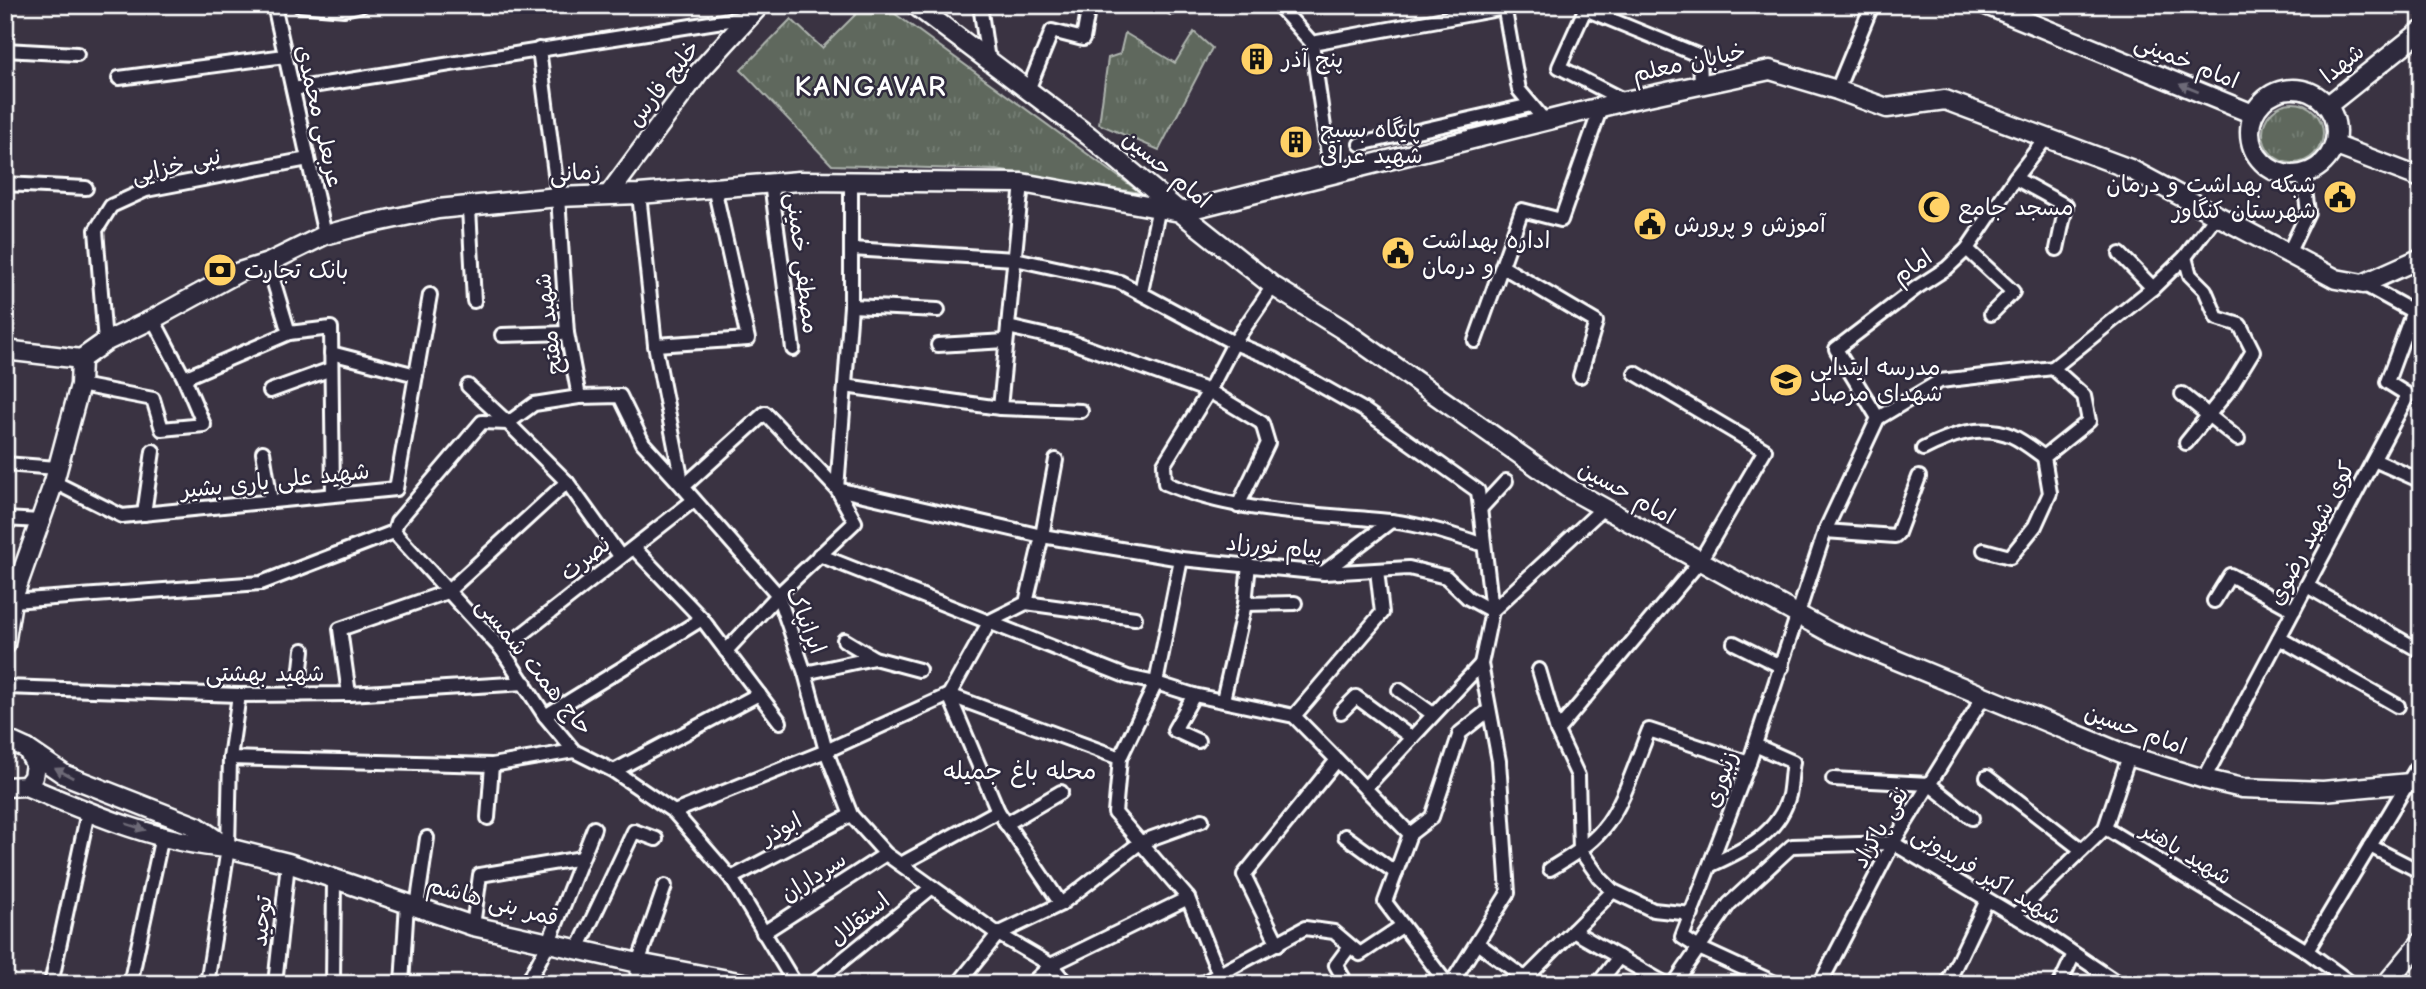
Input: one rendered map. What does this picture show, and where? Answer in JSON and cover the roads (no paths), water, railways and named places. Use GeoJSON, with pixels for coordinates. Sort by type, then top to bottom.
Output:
{"type":"FeatureCollection","features":[{"type":"Feature","properties":{"kind":"street","name":"عربعلی محمدی"},"geometry":{"type":"LineString","coordinates":[[274,5],[326,235]]}},
{"type":"Feature","properties":{"kind":"street"},"geometry":{"type":"LineString","coordinates":[[299,5],[362,5]]}},
{"type":"Feature","properties":{"kind":"street","name":"امام حسین"},"geometry":{"type":"LineString","coordinates":[[915,5],[1089,135],[1273,286],[1342,329],[1566,487],[1831,633],[2129,755],[2204,779],[2242,788],[2323,791],[2414,783]]}},
{"type":"Feature","properties":{"kind":"street"},"geometry":{"type":"LineString","coordinates":[[980,5],[988,60]]}},
{"type":"Feature","properties":{"kind":"street"},"geometry":{"type":"LineString","coordinates":[[1028,90],[1052,31],[1083,39],[1089,5]]}},
{"type":"Feature","properties":{"kind":"street"},"geometry":{"type":"LineString","coordinates":[[1278,5],[1312,43],[1331,176]]}},
{"type":"Feature","properties":{"kind":"street"},"geometry":{"type":"LineString","coordinates":[[1837,90],[1872,5]]}},
{"type":"Feature","properties":{"kind":"street","name":"امام خمینی"},"geometry":{"type":"LineString","coordinates":[[1986,5],[2006,9],[2253,114]]}},
{"type":"Feature","properties":{"kind":"street"},"geometry":{"type":"LineString","coordinates":[[1312,43],[1504,6],[1518,90],[1545,121]]}},
{"type":"Feature","properties":{"kind":"street"},"geometry":{"type":"LineString","coordinates":[[1625,101],[1559,67],[1586,7],[1700,56],[1701,85]]}},
{"type":"Feature","properties":{"kind":"street"},"geometry":{"type":"LineString","coordinates":[[293,89],[754,11]]}},
{"type":"Feature","properties":{"kind":"street","name":"خلیج فارس"},"geometry":{"type":"LineString","coordinates":[[609,194],[699,72],[754,11]]}},
{"type":"Feature","properties":{"kind":"street","name":"شهدا"},"geometry":{"type":"LineString","coordinates":[[2327,106],[2421,31]]}},
{"type":"Feature","properties":{"kind":"street","name":"شهید مفتح"},"geometry":{"type":"LineString","coordinates":[[508,424],[534,404],[579,397],[567,333],[558,197],[538,49]]}},
{"type":"Feature","properties":{"kind":"street"},"geometry":{"type":"LineString","coordinates":[[5,50],[77,54]]}},
{"type":"Feature","properties":{"kind":"street"},"geometry":{"type":"LineString","coordinates":[[119,78],[285,56]]}},
{"type":"Feature","properties":{"kind":"street","name":"خیابان معلم"},"geometry":{"type":"LineString","coordinates":[[1180,212],[1625,101],[1770,70],[1887,108],[1945,100],[2130,169],[2336,279],[2363,284]]}},
{"type":"Feature","properties":{"kind":"street"},"geometry":{"type":"LineString","coordinates":[[2291,88],[2307,90],[2327,106],[2336,126],[2334,145],[2329,156],[2318,167],[2303,175],[2287,175],[2272,170],[2259,160],[2249,131],[2253,114],[2262,101],[2275,91],[2291,88]]}},
{"type":"Feature","properties":{"kind":"street"},"geometry":{"type":"LineString","coordinates":[[1360,144],[1531,105]]}},
{"type":"Feature","properties":{"kind":"street"},"geometry":{"type":"LineString","coordinates":[[1475,341],[1522,210],[1561,220],[1601,107]]}},
{"type":"Feature","properties":{"kind":"street","name":"امام"},"geometry":{"type":"LineString","coordinates":[[1878,418],[1836,349],[1916,288],[1947,268],[1967,249],[2046,138]]}},
{"type":"Feature","properties":{"kind":"street"},"geometry":{"type":"LineString","coordinates":[[2334,145],[2421,178]]}},
{"type":"Feature","properties":{"kind":"street","name":"نبی خزایی"},"geometry":{"type":"LineString","coordinates":[[105,342],[96,230],[111,206],[146,190],[308,159]]}},
{"type":"Feature","properties":{"kind":"street"},"geometry":{"type":"LineString","coordinates":[[2288,254],[2308,212],[2303,175]]}},
{"type":"Feature","properties":{"kind":"street"},"geometry":{"type":"LineString","coordinates":[[2015,178],[2066,206],[2057,249]]}},
{"type":"Feature","properties":{"kind":"street"},"geometry":{"type":"LineString","coordinates":[[837,489],[851,306],[851,181]]}},
{"type":"Feature","properties":{"kind":"street","name":"زمانی"},"geometry":{"type":"LineString","coordinates":[[81,359],[105,342],[239,272],[268,263],[326,235],[438,209],[558,197],[639,194],[771,183],[851,181],[1022,183],[1180,212]]}},
{"type":"Feature","properties":{"kind":"street","name":"مصطفی خمینی"},"geometry":{"type":"LineString","coordinates":[[771,183],[793,349]]}},
{"type":"Feature","properties":{"kind":"street"},"geometry":{"type":"LineString","coordinates":[[1000,408],[1022,183]]}},
{"type":"Feature","properties":{"kind":"street"},"geometry":{"type":"LineString","coordinates":[[5,184],[86,188]]}},
{"type":"Feature","properties":{"kind":"street"},"geometry":{"type":"LineString","coordinates":[[655,345],[748,339],[714,187]]}},
{"type":"Feature","properties":{"kind":"street","name":"ایرانپاک"},"geometry":{"type":"LineString","coordinates":[[639,194],[655,345],[683,487],[778,595],[805,673],[826,751],[851,815],[886,854],[998,934],[1051,965],[1067,984]]}},
{"type":"Feature","properties":{"kind":"street"},"geometry":{"type":"LineString","coordinates":[[1141,292],[1159,207]]}},
{"type":"Feature","properties":{"kind":"street"},"geometry":{"type":"LineString","coordinates":[[469,208],[474,301]]}},
{"type":"Feature","properties":{"kind":"street"},"geometry":{"type":"LineString","coordinates":[[1878,418],[1940,381],[2053,368],[2153,288],[2185,257],[2216,216]]}},
{"type":"Feature","properties":{"kind":"street"},"geometry":{"type":"LineString","coordinates":[[852,249],[1015,259],[1120,282],[1234,342],[1273,359],[1364,410],[1478,491],[1492,611],[1481,664],[1499,761],[1508,892],[1449,984],[1385,902],[1410,834],[1432,817],[1460,733],[1489,710]]}},
{"type":"Feature","properties":{"kind":"street"},"geometry":{"type":"LineString","coordinates":[[1967,249],[2013,292],[1991,314]]}},
{"type":"Feature","properties":{"kind":"street"},"geometry":{"type":"LineString","coordinates":[[2120,254],[2153,288]]}},
{"type":"Feature","properties":{"kind":"street"},"geometry":{"type":"LineString","coordinates":[[2185,257],[2190,275],[2204,290],[2217,318],[2240,325],[2253,351],[2231,387],[2186,443]]}},
{"type":"Feature","properties":{"kind":"street"},"geometry":{"type":"LineString","coordinates":[[2363,284],[2421,258]]}},
{"type":"Feature","properties":{"kind":"street"},"geometry":{"type":"LineString","coordinates":[[268,263],[289,333]]}},
{"type":"Feature","properties":{"kind":"street"},"geometry":{"type":"LineString","coordinates":[[1503,267],[1596,322],[1580,376]]}},
{"type":"Feature","properties":{"kind":"street"},"geometry":{"type":"LineString","coordinates":[[2363,284],[2417,313]]}},
{"type":"Feature","properties":{"kind":"street"},"geometry":{"type":"LineString","coordinates":[[1273,286],[1234,342],[1209,391],[1164,464],[1165,483],[1190,494],[1238,506],[1429,527],[1484,545]]}},
{"type":"Feature","properties":{"kind":"street","name":"شهید علی یاری بشیر"},"geometry":{"type":"LineString","coordinates":[[56,475],[122,516],[396,489],[430,295]]}},
{"type":"Feature","properties":{"kind":"street"},"geometry":{"type":"LineString","coordinates":[[851,306],[938,310]]}},
{"type":"Feature","properties":{"kind":"street","name":"کوی شهید رضوی"},"geometry":{"type":"LineString","coordinates":[[2204,779],[2408,395],[2387,382],[2417,313]]}},
{"type":"Feature","properties":{"kind":"street"},"geometry":{"type":"LineString","coordinates":[[80,385],[153,399],[162,429],[204,425],[184,378],[153,319]]}},
{"type":"Feature","properties":{"kind":"street"},"geometry":{"type":"LineString","coordinates":[[1008,327],[1069,341],[1209,391],[1262,423],[1268,443],[1238,506]]}},
{"type":"Feature","properties":{"kind":"street"},"geometry":{"type":"LineString","coordinates":[[184,378],[289,333],[331,328],[333,495]]}},
{"type":"Feature","properties":{"kind":"street"},"geometry":{"type":"LineString","coordinates":[[502,335],[567,333]]}},
{"type":"Feature","properties":{"kind":"street"},"geometry":{"type":"LineString","coordinates":[[938,345],[1006,341]]}},
{"type":"Feature","properties":{"kind":"street"},"geometry":{"type":"LineString","coordinates":[[5,350],[81,359],[80,385],[56,475],[12,601],[6,637]]}},
{"type":"Feature","properties":{"kind":"street"},"geometry":{"type":"LineString","coordinates":[[331,353],[416,375]]}},
{"type":"Feature","properties":{"kind":"street"},"geometry":{"type":"LineString","coordinates":[[2044,457],[2089,421],[2084,396],[2053,368]]}},
{"type":"Feature","properties":{"kind":"street"},"geometry":{"type":"LineString","coordinates":[[270,391],[331,369]]}},
{"type":"Feature","properties":{"kind":"street"},"geometry":{"type":"LineString","coordinates":[[1557,731],[1700,561],[1765,450],[1635,373]]}},
{"type":"Feature","properties":{"kind":"street"},"geometry":{"type":"LineString","coordinates":[[468,386],[567,482],[620,556]]}},
{"type":"Feature","properties":{"kind":"street"},"geometry":{"type":"LineString","coordinates":[[845,386],[1000,408],[1081,411]]}},
{"type":"Feature","properties":{"kind":"street"},"geometry":{"type":"LineString","coordinates":[[2182,394],[2238,439]]}},
{"type":"Feature","properties":{"kind":"street"},"geometry":{"type":"LineString","coordinates":[[579,397],[620,396],[643,443],[683,487],[765,413],[837,489],[855,522],[778,595],[726,651]]}},
{"type":"Feature","properties":{"kind":"street","name":"زنبوری"},"geometry":{"type":"LineString","coordinates":[[1699,948],[1682,937],[1749,763],[1825,531],[1878,418]]}},
{"type":"Feature","properties":{"kind":"street"},"geometry":{"type":"LineString","coordinates":[[12,601],[261,583],[394,532],[397,522],[482,422],[508,424]]}},
{"type":"Feature","properties":{"kind":"street"},"geometry":{"type":"LineString","coordinates":[[1923,449],[1947,437],[1984,429],[2012,436],[2044,457],[2050,493],[2035,526],[2010,556],[1984,551]]}},
{"type":"Feature","properties":{"kind":"street"},"geometry":{"type":"LineString","coordinates":[[144,514],[153,451]]}},
{"type":"Feature","properties":{"kind":"street"},"geometry":{"type":"LineString","coordinates":[[263,452],[271,501]]}},
{"type":"Feature","properties":{"kind":"street"},"geometry":{"type":"LineString","coordinates":[[1026,603],[1056,460]]}},
{"type":"Feature","properties":{"kind":"street"},"geometry":{"type":"LineString","coordinates":[[2374,460],[2421,481]]}},
{"type":"Feature","properties":{"kind":"street"},"geometry":{"type":"LineString","coordinates":[[5,464],[56,475]]}},
{"type":"Feature","properties":{"kind":"street"},"geometry":{"type":"LineString","coordinates":[[1825,531],[1895,536],[1919,477]]}},
{"type":"Feature","properties":{"kind":"street"},"geometry":{"type":"LineString","coordinates":[[1480,509],[1506,481]]}},
{"type":"Feature","properties":{"kind":"street"},"geometry":{"type":"LineString","coordinates":[[349,694],[340,629],[447,592],[567,482]]}},
{"type":"Feature","properties":{"kind":"street","name":"پیام نورزاد"},"geometry":{"type":"LineString","coordinates":[[837,489],[1042,536],[1181,559],[1324,572],[1409,568],[1446,577],[1468,598],[1492,611]]}},
{"type":"Feature","properties":{"kind":"street","name":"نصرت"},"geometry":{"type":"LineString","coordinates":[[502,650],[694,500]]}},
{"type":"Feature","properties":{"kind":"street"},"geometry":{"type":"LineString","coordinates":[[1492,611],[1603,508]]}},
{"type":"Feature","properties":{"kind":"street"},"geometry":{"type":"LineString","coordinates":[[5,519],[40,521]]}},
{"type":"Feature","properties":{"kind":"street"},"geometry":{"type":"LineString","coordinates":[[1324,572],[1391,521]]}},
{"type":"Feature","properties":{"kind":"street","name":"حاج همت شمسی"},"geometry":{"type":"LineString","coordinates":[[394,532],[502,650],[545,716],[574,751],[614,771],[674,813],[732,878],[794,984]]}},
{"type":"Feature","properties":{"kind":"street"},"geometry":{"type":"LineString","coordinates":[[634,548],[702,619],[780,722]]}},
{"type":"Feature","properties":{"kind":"street"},"geometry":{"type":"LineString","coordinates":[[819,555],[1128,677],[1156,682],[1194,695],[1294,716],[1410,834]]}},
{"type":"Feature","properties":{"kind":"street"},"geometry":{"type":"LineString","coordinates":[[1181,559],[1156,682],[1121,758],[1115,813],[1188,898],[1221,979]]}},
{"type":"Feature","properties":{"kind":"street"},"geometry":{"type":"LineString","coordinates":[[1223,700],[1245,604],[1249,564]]}},
{"type":"Feature","properties":{"kind":"street"},"geometry":{"type":"LineString","coordinates":[[1294,716],[1382,613],[1377,570]]}},
{"type":"Feature","properties":{"kind":"street"},"geometry":{"type":"LineString","coordinates":[[2214,601],[2230,575],[2294,610]]}},
{"type":"Feature","properties":{"kind":"street"},"geometry":{"type":"LineString","coordinates":[[2307,586],[2415,648]]}},
{"type":"Feature","properties":{"kind":"street"},"geometry":{"type":"LineString","coordinates":[[674,813],[826,751],[949,695],[990,621],[1026,603],[1135,618]]}},
{"type":"Feature","properties":{"kind":"street"},"geometry":{"type":"LineString","coordinates":[[1245,604],[1295,603]]}},
{"type":"Feature","properties":{"kind":"street"},"geometry":{"type":"LineString","coordinates":[[545,716],[702,619]]}},
{"type":"Feature","properties":{"kind":"street"},"geometry":{"type":"LineString","coordinates":[[2279,638],[2398,706]]}},
{"type":"Feature","properties":{"kind":"street"},"geometry":{"type":"LineString","coordinates":[[844,640],[874,658],[919,670]]}},
{"type":"Feature","properties":{"kind":"street"},"geometry":{"type":"LineString","coordinates":[[1734,643],[1782,667]]}},
{"type":"Feature","properties":{"kind":"street"},"geometry":{"type":"LineString","coordinates":[[298,695],[303,650]]}},
{"type":"Feature","properties":{"kind":"street"},"geometry":{"type":"LineString","coordinates":[[805,673],[874,658]]}},
{"type":"Feature","properties":{"kind":"street"},"geometry":{"type":"LineString","coordinates":[[1365,788],[1481,664]]}},
{"type":"Feature","properties":{"kind":"street"},"geometry":{"type":"LineString","coordinates":[[1539,670],[1557,731],[1578,776],[1580,850],[1599,877],[1613,891],[1653,910],[1692,914]]}},
{"type":"Feature","properties":{"kind":"street","name":"شهید بهشتی"},"geometry":{"type":"LineString","coordinates":[[5,687],[298,695],[525,683]]}},
{"type":"Feature","properties":{"kind":"street"},"geometry":{"type":"LineString","coordinates":[[1399,690],[1433,714]]}},
{"type":"Feature","properties":{"kind":"street"},"geometry":{"type":"LineString","coordinates":[[614,771],[759,694]]}},
{"type":"Feature","properties":{"kind":"street"},"geometry":{"type":"LineString","coordinates":[[208,984],[228,848],[230,758],[239,695]]}},
{"type":"Feature","properties":{"kind":"street"},"geometry":{"type":"LineString","coordinates":[[949,695],[1121,758]]}},
{"type":"Feature","properties":{"kind":"street"},"geometry":{"type":"LineString","coordinates":[[949,695],[998,811],[1061,904]]}},
{"type":"Feature","properties":{"kind":"street"},"geometry":{"type":"LineString","coordinates":[[1194,695],[1174,730],[1198,741]]}},
{"type":"Feature","properties":{"kind":"street","name":"نقی پاکزاد"},"geometry":{"type":"LineString","coordinates":[[1820,984],[1893,843],[1984,696]]}},
{"type":"Feature","properties":{"kind":"street"},"geometry":{"type":"LineString","coordinates":[[1341,712],[1356,697],[1412,738]]}},
{"type":"Feature","properties":{"kind":"street"},"geometry":{"type":"LineString","coordinates":[[1550,869],[1580,850],[1604,829],[1623,795],[1649,730],[1749,763]]}},
{"type":"Feature","properties":{"kind":"street","name":"قمر بنی هاشم"},"geometry":{"type":"LineString","coordinates":[[5,738],[27,749],[65,775],[198,827],[228,848]]}},
{"type":"Feature","properties":{"kind":"street"},"geometry":{"type":"LineString","coordinates":[[1711,865],[1749,847],[1776,824],[1789,796],[1793,762],[1755,745]]}},
{"type":"Feature","properties":{"kind":"street"},"geometry":{"type":"LineString","coordinates":[[5,787],[26,786],[33,777],[35,764],[27,749]]}},
{"type":"Feature","properties":{"kind":"street"},"geometry":{"type":"LineString","coordinates":[[230,758],[492,765],[574,751]]}},
{"type":"Feature","properties":{"kind":"street"},"geometry":{"type":"LineString","coordinates":[[2014,916],[2105,828],[2129,755]]}},
{"type":"Feature","properties":{"kind":"street"},"geometry":{"type":"LineString","coordinates":[[1278,944],[1244,875],[1337,760]]}},
{"type":"Feature","properties":{"kind":"street"},"geometry":{"type":"LineString","coordinates":[[2307,951],[2370,846],[2414,783],[2421,761]]}},
{"type":"Feature","properties":{"kind":"street"},"geometry":{"type":"LineString","coordinates":[[488,818],[492,765]]}},
{"type":"Feature","properties":{"kind":"street"},"geometry":{"type":"LineString","coordinates":[[1987,777],[2082,850]]}},
{"type":"Feature","properties":{"kind":"street"},"geometry":{"type":"LineString","coordinates":[[1833,779],[1929,784],[1972,818]]}},
{"type":"Feature","properties":{"kind":"street","name":"قمر بنی هاشم"},"geometry":{"type":"LineString","coordinates":[[26,786],[88,812],[162,836],[288,863],[473,926],[750,984]]}},
{"type":"Feature","properties":{"kind":"street"},"geometry":{"type":"LineString","coordinates":[[1006,824],[1061,792]]}},
{"type":"Feature","properties":{"kind":"street"},"geometry":{"type":"LineString","coordinates":[[901,864],[998,811]]}},
{"type":"Feature","properties":{"kind":"street"},"geometry":{"type":"LineString","coordinates":[[51,984],[88,812]]}},
{"type":"Feature","properties":{"kind":"street","name":"ابوذر"},"geometry":{"type":"LineString","coordinates":[[732,878],[851,815]]}},
{"type":"Feature","properties":{"kind":"street"},"geometry":{"type":"LineString","coordinates":[[958,984],[998,934],[1061,904],[1141,842],[1202,820]]}},
{"type":"Feature","properties":{"kind":"street"},"geometry":{"type":"LineString","coordinates":[[527,984],[549,943],[594,828]]}},
{"type":"Feature","properties":{"kind":"street","name":"شهید باهنر"},"geometry":{"type":"LineString","coordinates":[[2105,828],[2307,951],[2352,984]]}},
{"type":"Feature","properties":{"kind":"street"},"geometry":{"type":"LineString","coordinates":[[578,949],[634,831],[656,839]]}},
{"type":"Feature","properties":{"kind":"street"},"geometry":{"type":"LineString","coordinates":[[130,984],[162,836]]}},
{"type":"Feature","properties":{"kind":"street"},"geometry":{"type":"LineString","coordinates":[[1345,836],[1396,873]]}},
{"type":"Feature","properties":{"kind":"street"},"geometry":{"type":"LineString","coordinates":[[402,984],[412,905],[427,838]]}},
{"type":"Feature","properties":{"kind":"street","name":"شهید اکبر فریدونی"},"geometry":{"type":"LineString","coordinates":[[1674,984],[1729,904],[1792,846],[1893,843],[2014,916],[2119,984]]}},
{"type":"Feature","properties":{"kind":"street"},"geometry":{"type":"LineString","coordinates":[[2370,846],[2421,872]]}},
{"type":"Feature","properties":{"kind":"street","name":"سرداران"},"geometry":{"type":"LineString","coordinates":[[763,933],[886,854]]}},
{"type":"Feature","properties":{"kind":"street"},"geometry":{"type":"LineString","coordinates":[[473,926],[480,875],[582,858]]}},
{"type":"Feature","properties":{"kind":"street","name":"توحید"},"geometry":{"type":"LineString","coordinates":[[275,984],[288,863]]}},
{"type":"Feature","properties":{"kind":"street"},"geometry":{"type":"LineString","coordinates":[[333,984],[334,879]]}},
{"type":"Feature","properties":{"kind":"street"},"geometry":{"type":"LineString","coordinates":[[637,984],[638,962],[665,886]]}},
{"type":"Feature","properties":{"kind":"street","name":"استقلال"},"geometry":{"type":"LineString","coordinates":[[813,984],[931,888]]}},
{"type":"Feature","properties":{"kind":"street"},"geometry":{"type":"LineString","coordinates":[[1477,943],[1529,981],[1613,891]]}},
{"type":"Feature","properties":{"kind":"street"},"geometry":{"type":"LineString","coordinates":[[1031,984],[1051,965],[1188,898]]}},
{"type":"Feature","properties":{"kind":"street"},"geometry":{"type":"LineString","coordinates":[[1947,984],[1987,900]]}},
{"type":"Feature","properties":{"kind":"street"},"geometry":{"type":"LineString","coordinates":[[1201,984],[1221,979],[1305,928],[1335,932],[1360,954],[1402,926]]}},
{"type":"Feature","properties":{"kind":"street"},"geometry":{"type":"LineString","coordinates":[[1573,932],[1666,984]]}},
{"type":"Feature","properties":{"kind":"street"},"geometry":{"type":"LineString","coordinates":[[2386,984],[2421,942]]}},
{"type":"Feature","properties":{"kind":"street"},"geometry":{"type":"LineString","coordinates":[[1339,984],[1345,981],[1336,965],[1350,946]]}},
{"type":"Feature","properties":{"kind":"street"},"geometry":{"type":"LineString","coordinates":[[1699,948],[1777,984]]}},
{"type":"Feature","properties":{"kind":"street"},"geometry":{"type":"LineString","coordinates":[[2060,984],[2074,954]]}},
{"type":"Feature","properties":{"kind":"street"},"geometry":{"type":"LineString","coordinates":[[1598,984],[1619,957]]}},
{"type":"Feature","properties":{"kind":"place","name":"پنج آذر"},"geometry":{"type":"Point","coordinates":[1257,59]}},
{"type":"Feature","properties":{"kind":"place","name":"پایگاه بسیج شهید عراقی"},"geometry":{"type":"Point","coordinates":[1296,142]}},
{"type":"Feature","properties":{"kind":"place","name":"شبکه بهداشت و درمان شهرستان کنگاور"},"geometry":{"type":"Point","coordinates":[2340,197]}},
{"type":"Feature","properties":{"kind":"place","name":"مسجد جامع"},"geometry":{"type":"Point","coordinates":[1934,207]}},
{"type":"Feature","properties":{"kind":"place","name":"آموزش و پرورش"},"geometry":{"type":"Point","coordinates":[1650,224]}},
{"type":"Feature","properties":{"kind":"place","name":"اداره بهداشت و درمان"},"geometry":{"type":"Point","coordinates":[1398,253]}},
{"type":"Feature","properties":{"kind":"place","name":"بانک تجارت"},"geometry":{"type":"Point","coordinates":[220,270]}},
{"type":"Feature","properties":{"kind":"place","name":"مدرسه ایتدایی شهدای مرصاد"},"geometry":{"type":"Point","coordinates":[1786,380]}},
{"type":"Feature","properties":{"kind":"district","name":"KANGAVAR"},"geometry":{"type":"Point","coordinates":[871,86]}},
{"type":"Feature","properties":{"kind":"district","name":"محله باغ‌ جمیله"},"geometry":{"type":"Point","coordinates":[1020,771]}}]}
